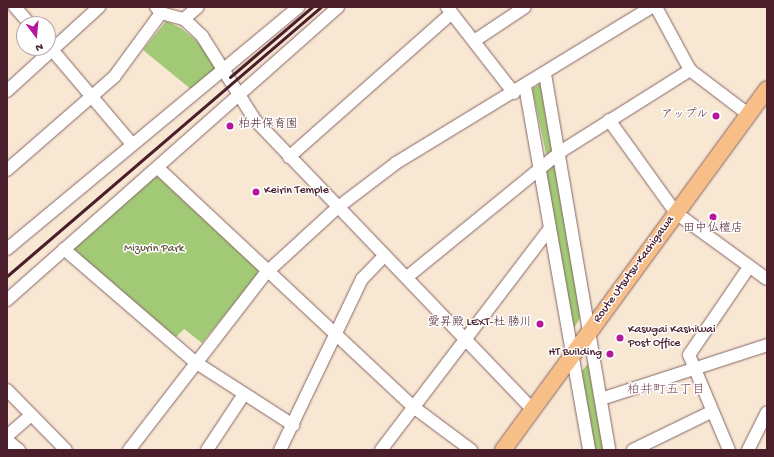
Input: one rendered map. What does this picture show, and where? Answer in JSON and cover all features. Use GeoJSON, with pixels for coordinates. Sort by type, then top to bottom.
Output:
{"type":"FeatureCollection","features":[{"type":"Feature","properties":{"kind":"main road","name":"Route Utsutsu-Kachigawa"},"geometry":{"type":"LineString","coordinates":[[503,450],[767,89]]}},
{"type":"Feature","properties":{"kind":"street"},"geometry":{"type":"LineString","coordinates":[[15,7],[23,16]]}},
{"type":"Feature","properties":{"kind":"street"},"geometry":{"type":"LineString","coordinates":[[56,43],[99,7]]}},
{"type":"Feature","properties":{"kind":"street"},"geometry":{"type":"LineString","coordinates":[[184,19],[198,7]]}},
{"type":"Feature","properties":{"kind":"street"},"geometry":{"type":"LineString","coordinates":[[7,249],[131,143],[299,7]]}},
{"type":"Feature","properties":{"kind":"street"},"geometry":{"type":"LineString","coordinates":[[7,300],[158,168],[338,7]]}},
{"type":"Feature","properties":{"kind":"street"},"geometry":{"type":"LineString","coordinates":[[474,40],[525,7]]}},
{"type":"Feature","properties":{"kind":"street"},"geometry":{"type":"LineString","coordinates":[[129,450],[195,362],[266,273],[337,208],[396,164],[652,7]]}},
{"type":"Feature","properties":{"kind":"street"},"geometry":{"type":"LineString","coordinates":[[656,7],[690,70],[748,114]]}},
{"type":"Feature","properties":{"kind":"street"},"geometry":{"type":"LineString","coordinates":[[7,170],[91,99],[114,77],[159,10],[184,19],[212,48],[223,70],[255,120],[382,257],[407,277],[465,341],[533,410]]}},
{"type":"Feature","properties":{"kind":"street"},"geometry":{"type":"LineString","coordinates":[[289,157],[450,10],[514,93]]}},
{"type":"Feature","properties":{"kind":"street"},"geometry":{"type":"LineString","coordinates":[[56,55],[91,99],[131,143]]}},
{"type":"Feature","properties":{"kind":"street"},"geometry":{"type":"LineString","coordinates":[[7,91],[42,56]]}},
{"type":"Feature","properties":{"kind":"street"},"geometry":{"type":"LineString","coordinates":[[407,277],[540,170],[560,152],[690,70]]}},
{"type":"Feature","properties":{"kind":"street"},"geometry":{"type":"LineString","coordinates":[[545,74],[560,152],[609,450]]}},
{"type":"Feature","properties":{"kind":"street"},"geometry":{"type":"LineString","coordinates":[[525,86],[589,450]]}},
{"type":"Feature","properties":{"kind":"street"},"geometry":{"type":"LineString","coordinates":[[609,120],[676,214],[767,279]]}},
{"type":"Feature","properties":{"kind":"street"},"geometry":{"type":"LineString","coordinates":[[158,168],[266,273],[337,336],[412,406],[471,450]]}},
{"type":"Feature","properties":{"kind":"street"},"geometry":{"type":"LineString","coordinates":[[381,450],[412,406],[465,341],[550,228]]}},
{"type":"Feature","properties":{"kind":"street"},"geometry":{"type":"LineString","coordinates":[[64,249],[195,362],[293,425]]}},
{"type":"Feature","properties":{"kind":"street"},"geometry":{"type":"LineString","coordinates":[[280,450],[337,336],[362,279],[382,257]]}},
{"type":"Feature","properties":{"kind":"street"},"geometry":{"type":"LineString","coordinates":[[728,450],[711,412],[689,355],[749,266]]}},
{"type":"Feature","properties":{"kind":"street"},"geometry":{"type":"LineString","coordinates":[[601,399],[767,345]]}},
{"type":"Feature","properties":{"kind":"street"},"geometry":{"type":"LineString","coordinates":[[7,390],[66,450]]}},
{"type":"Feature","properties":{"kind":"street"},"geometry":{"type":"LineString","coordinates":[[207,450],[244,394]]}},
{"type":"Feature","properties":{"kind":"street"},"geometry":{"type":"LineString","coordinates":[[633,450],[711,412]]}},
{"type":"Feature","properties":{"kind":"street"},"geometry":{"type":"LineString","coordinates":[[748,450],[767,412]]}},
{"type":"Feature","properties":{"kind":"street"},"geometry":{"type":"LineString","coordinates":[[7,436],[30,415]]}},
{"type":"Feature","properties":{"kind":"street"},"geometry":{"type":"LineString","coordinates":[[7,440],[19,450]]}},
{"type":"Feature","properties":{"kind":"green space"},"geometry":{"type":"Polygon","coordinates":[[[166,21],[181,28],[211,53],[218,68],[192,90],[143,50],[166,21]]]}},
{"type":"Feature","properties":{"kind":"green space"},"geometry":{"type":"Polygon","coordinates":[[[543,82],[554,149],[547,158],[532,89],[543,82]]]}},
{"type":"Feature","properties":{"kind":"green space"},"geometry":{"type":"Polygon","coordinates":[[[555,163],[582,315],[574,328],[546,172],[555,163]]]}},
{"type":"Feature","properties":{"kind":"green space","name":"Mizurin Park"},"geometry":{"type":"Polygon","coordinates":[[[152,177],[158,177],[257,269],[258,274],[202,343],[184,329],[173,340],[71,251],[152,177]]]}},
{"type":"Feature","properties":{"kind":"green space"},"geometry":{"type":"Polygon","coordinates":[[[590,361],[606,450],[594,450],[581,372],[590,361]]]}},
{"type":"Feature","properties":{"kind":"railway"},"geometry":{"type":"LineString","coordinates":[[230,77],[312,7]]}},
{"type":"Feature","properties":{"kind":"railway"},"geometry":{"type":"LineString","coordinates":[[7,276],[321,7]]}},
{"type":"Feature","properties":{"kind":"place","name":"アップル"},"geometry":{"type":"Point","coordinates":[716,116]}},
{"type":"Feature","properties":{"kind":"place","name":"柏井保育園"},"geometry":{"type":"Point","coordinates":[230,126]}},
{"type":"Feature","properties":{"kind":"place","name":"Keirin Temple"},"geometry":{"type":"Point","coordinates":[256,192]}},
{"type":"Feature","properties":{"kind":"place","name":"田中仏檀店"},"geometry":{"type":"Point","coordinates":[713,217]}},
{"type":"Feature","properties":{"kind":"place","name":"愛昇殿 LEXT-杜 勝川"},"geometry":{"type":"Point","coordinates":[540,324]}},
{"type":"Feature","properties":{"kind":"place","name":"Kasugai Kashiwai Post Office"},"geometry":{"type":"Point","coordinates":[620,338]}},
{"type":"Feature","properties":{"kind":"place","name":"HT Building"},"geometry":{"type":"Point","coordinates":[610,354]}},
{"type":"Feature","properties":{"kind":"district","name":"柏井町五丁目"},"geometry":{"type":"Point","coordinates":[666,391]}}]}
